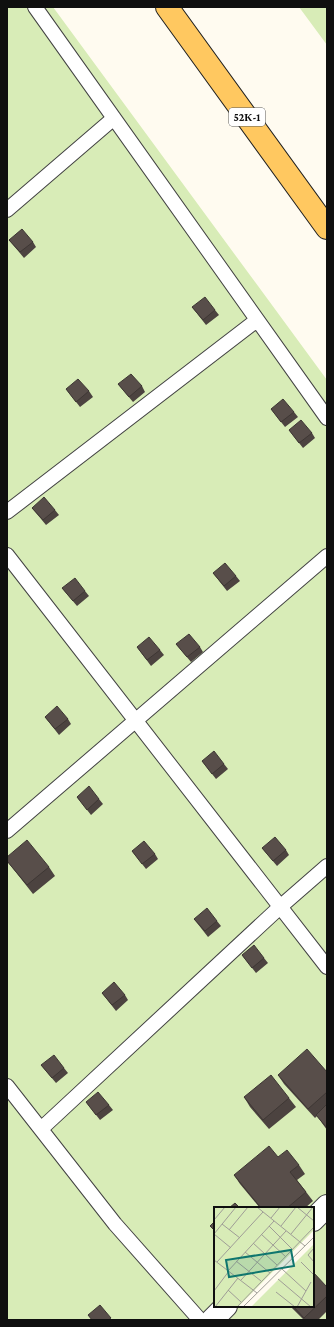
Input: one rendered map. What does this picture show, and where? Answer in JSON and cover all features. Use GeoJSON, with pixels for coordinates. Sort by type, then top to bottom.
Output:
{"type":"FeatureCollection","features":[{"type":"Feature","properties":{"kind":"main road","name":"52К-1"},"geometry":{"type":"LineString","coordinates":[[167,7],[327,228]]}},
{"type":"Feature","properties":{"kind":"street"},"geometry":{"type":"LineString","coordinates":[[314,1219],[327,1206]]}},
{"type":"Feature","properties":{"kind":"lane"},"geometry":{"type":"LineString","coordinates":[[35,7],[327,418]]}},
{"type":"Feature","properties":{"kind":"lane"},"geometry":{"type":"LineString","coordinates":[[7,210],[114,118]]}},
{"type":"Feature","properties":{"kind":"lane"},"geometry":{"type":"LineString","coordinates":[[7,512],[257,320]]}},
{"type":"Feature","properties":{"kind":"lane"},"geometry":{"type":"LineString","coordinates":[[7,555],[327,968]]}},
{"type":"Feature","properties":{"kind":"lane"},"geometry":{"type":"LineString","coordinates":[[7,831],[327,556]]}},
{"type":"Feature","properties":{"kind":"lane"},"geometry":{"type":"LineString","coordinates":[[41,1129],[280,906],[327,866]]}},
{"type":"Feature","properties":{"kind":"lane"},"geometry":{"type":"LineString","coordinates":[[7,1086],[115,1224],[216,1316]]}},
{"type":"Feature","properties":{"kind":"green space"},"geometry":{"type":"Polygon","coordinates":[[[7,7],[53,7],[327,380],[327,1320],[7,1320],[7,7]]]}},
{"type":"Feature","properties":{"kind":"green space"},"geometry":{"type":"Polygon","coordinates":[[[299,7],[327,7],[327,45],[299,7]]]}},
{"type":"Feature","properties":{"kind":"building"},"geometry":{"type":"Polygon","coordinates":[[[22,229],[33,242],[20,252],[9,240],[22,229]]]}},
{"type":"Feature","properties":{"kind":"building"},"geometry":{"type":"Polygon","coordinates":[[[205,297],[215,310],[203,320],[192,307],[205,297]]]}},
{"type":"Feature","properties":{"kind":"building"},"geometry":{"type":"Polygon","coordinates":[[[131,374],[142,386],[129,397],[118,384],[131,374]]]}},
{"type":"Feature","properties":{"kind":"building"},"geometry":{"type":"Polygon","coordinates":[[[78,379],[89,391],[76,402],[66,389],[78,379]]]}},
{"type":"Feature","properties":{"kind":"building"},"geometry":{"type":"Polygon","coordinates":[[[283,399],[294,412],[281,422],[271,409],[283,399]]]}},
{"type":"Feature","properties":{"kind":"building"},"geometry":{"type":"Polygon","coordinates":[[[301,420],[312,433],[299,443],[289,430],[301,420]]]}},
{"type":"Feature","properties":{"kind":"building"},"geometry":{"type":"Polygon","coordinates":[[[44,497],[55,510],[43,520],[32,508],[44,497]]]}},
{"type":"Feature","properties":{"kind":"building"},"geometry":{"type":"Polygon","coordinates":[[[225,563],[236,576],[224,586],[213,573],[225,563]]]}},
{"type":"Feature","properties":{"kind":"building"},"geometry":{"type":"Polygon","coordinates":[[[75,578],[85,591],[73,601],[62,588],[75,578]]]}},
{"type":"Feature","properties":{"kind":"building"},"geometry":{"type":"Polygon","coordinates":[[[189,634],[200,647],[187,657],[176,644],[189,634]]]}},
{"type":"Feature","properties":{"kind":"building"},"geometry":{"type":"Polygon","coordinates":[[[149,637],[160,650],[147,660],[137,647],[149,637]]]}},
{"type":"Feature","properties":{"kind":"building"},"geometry":{"type":"Polygon","coordinates":[[[57,706],[68,719],[55,729],[45,717],[57,706]]]}},
{"type":"Feature","properties":{"kind":"building"},"geometry":{"type":"Polygon","coordinates":[[[214,751],[224,764],[212,774],[202,761],[214,751]]]}},
{"type":"Feature","properties":{"kind":"building"},"geometry":{"type":"Polygon","coordinates":[[[89,786],[99,799],[87,810],[77,797],[89,786]]]}},
{"type":"Feature","properties":{"kind":"building"},"geometry":{"type":"Polygon","coordinates":[[[275,837],[286,850],[273,861],[262,848],[275,837]]]}},
{"type":"Feature","properties":{"kind":"building"},"geometry":{"type":"Polygon","coordinates":[[[27,840],[49,867],[27,885],[7,861],[7,857],[27,840]]]}},
{"type":"Feature","properties":{"kind":"building"},"geometry":{"type":"Polygon","coordinates":[[[144,841],[155,854],[142,864],[132,851],[144,841]]]}},
{"type":"Feature","properties":{"kind":"building"},"geometry":{"type":"Polygon","coordinates":[[[207,908],[217,921],[205,931],[194,919],[207,908]]]}},
{"type":"Feature","properties":{"kind":"building"},"geometry":{"type":"Polygon","coordinates":[[[254,945],[264,958],[252,968],[242,955],[254,945]]]}},
{"type":"Feature","properties":{"kind":"building"},"geometry":{"type":"Polygon","coordinates":[[[114,982],[125,995],[112,1005],[102,993],[114,982]]]}},
{"type":"Feature","properties":{"kind":"building"},"geometry":{"type":"Polygon","coordinates":[[[307,1049],[327,1072],[327,1092],[308,1109],[278,1075],[307,1049]]]}},
{"type":"Feature","properties":{"kind":"building"},"geometry":{"type":"Polygon","coordinates":[[[54,1055],[64,1068],[52,1078],[41,1065],[54,1055]]]}},
{"type":"Feature","properties":{"kind":"building"},"geometry":{"type":"Polygon","coordinates":[[[271,1075],[289,1098],[263,1120],[244,1097],[271,1075]]]}},
{"type":"Feature","properties":{"kind":"building"},"geometry":{"type":"Polygon","coordinates":[[[98,1092],[109,1105],[96,1115],[86,1102],[98,1092]]]}},
{"type":"Feature","properties":{"kind":"building"},"geometry":{"type":"Polygon","coordinates":[[[327,1104],[327,1128],[316,1115],[327,1104]]]}},
{"type":"Feature","properties":{"kind":"building"},"geometry":{"type":"Polygon","coordinates":[[[269,1146],[278,1157],[287,1150],[299,1165],[290,1172],[306,1192],[288,1207],[260,1207],[234,1175],[269,1146]]]}},
{"type":"Feature","properties":{"kind":"building"},"geometry":{"type":"Polygon","coordinates":[[[235,1203],[239,1207],[230,1207],[235,1203]]]}},
{"type":"Feature","properties":{"kind":"building"},"geometry":{"type":"Polygon","coordinates":[[[214,1222],[214,1230],[210,1226],[214,1222]]]}},
{"type":"Feature","properties":{"kind":"building"},"geometry":{"type":"Polygon","coordinates":[[[314,1273],[327,1287],[327,1296],[304,1318],[294,1307],[314,1307],[314,1273]]]}},
{"type":"Feature","properties":{"kind":"building"},"geometry":{"type":"Polygon","coordinates":[[[100,1305],[111,1318],[108,1320],[92,1320],[88,1315],[100,1305]]]}}]}
